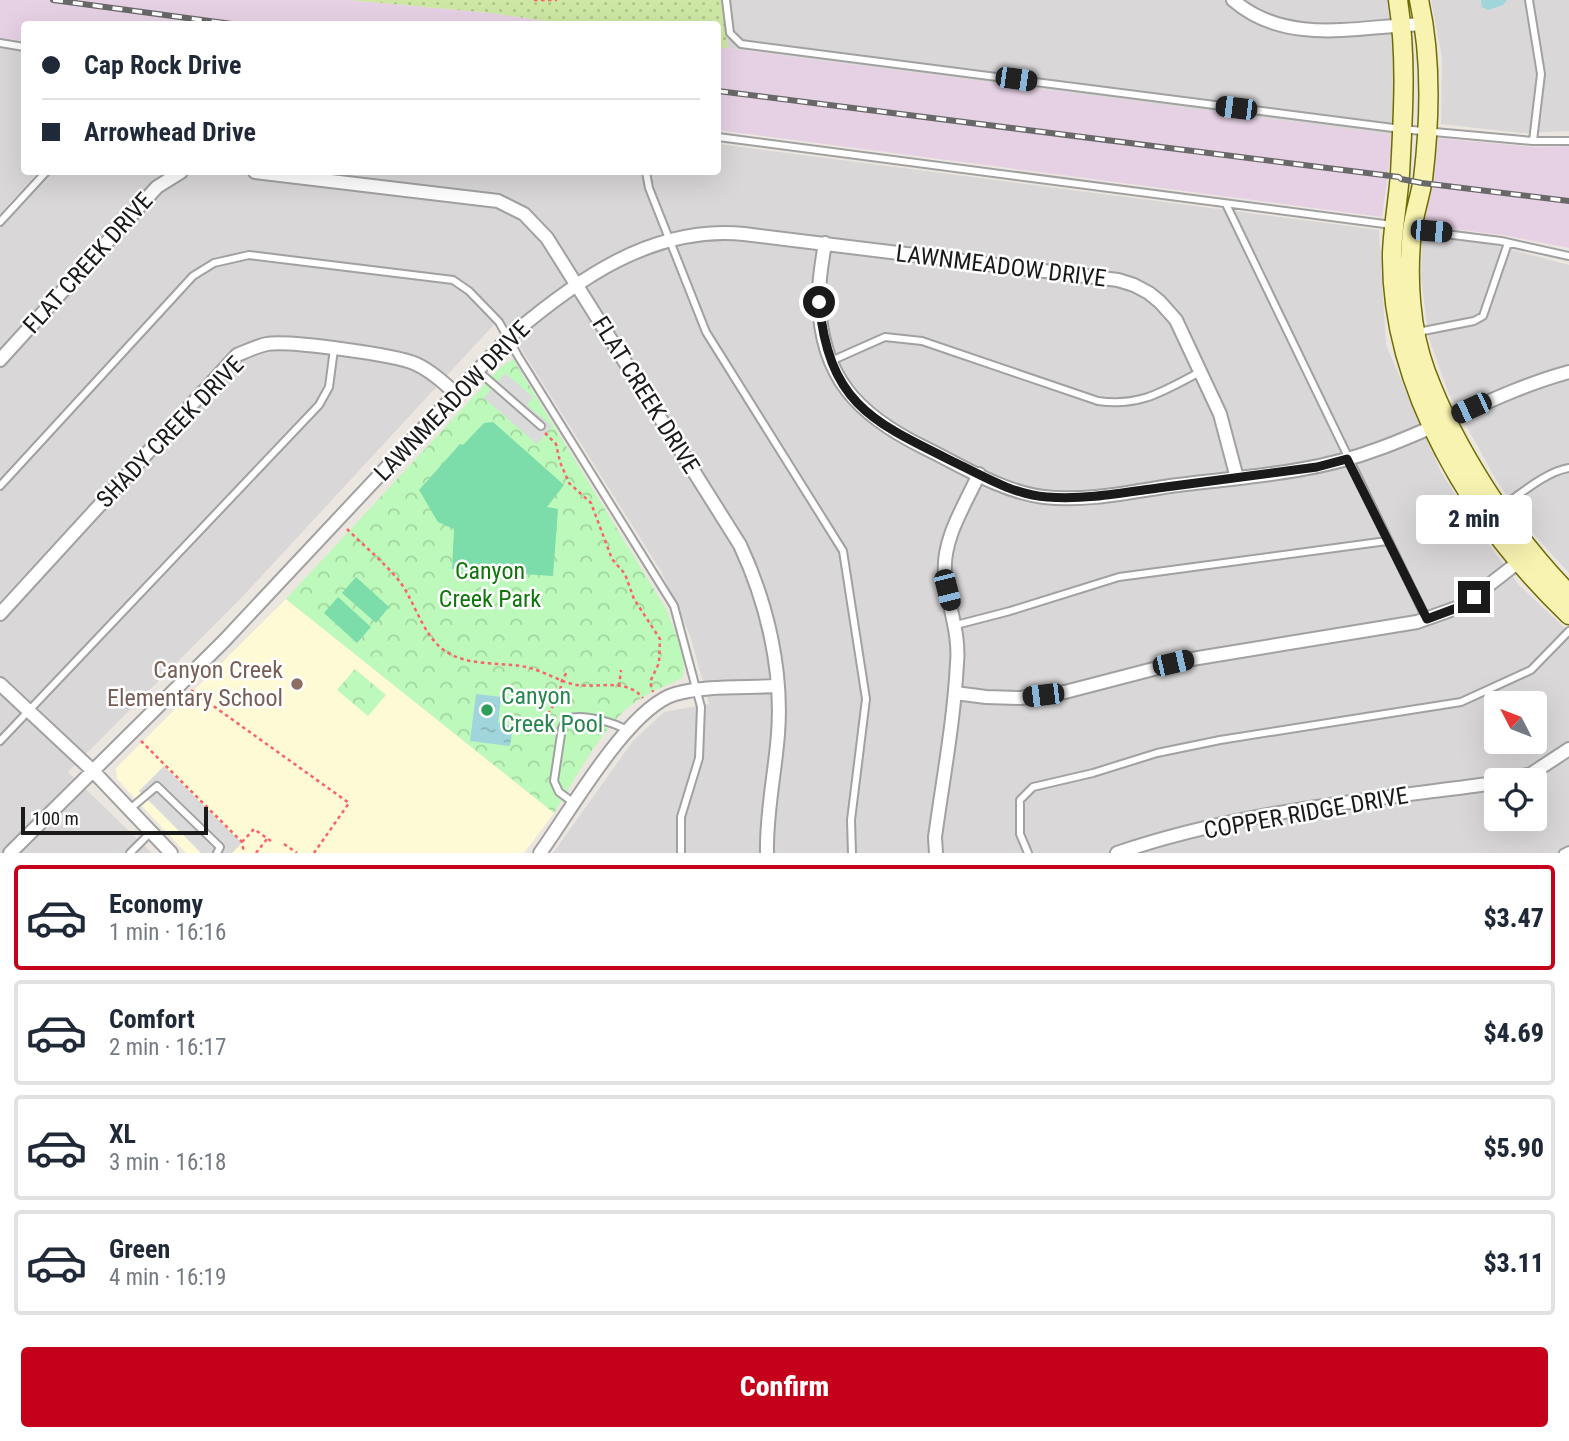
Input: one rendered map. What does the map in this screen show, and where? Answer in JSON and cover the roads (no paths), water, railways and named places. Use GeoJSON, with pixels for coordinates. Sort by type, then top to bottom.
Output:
{"type":"FeatureCollection","features":[{"type":"Feature","properties":{"kind":"street"},"geometry":{"type":"LineString","coordinates":[[1233,0],[1247,11],[1280,27],[1357,30],[1424,24]]}},
{"type":"Feature","properties":{"kind":"street"},"geometry":{"type":"LineString","coordinates":[[1398,0],[1402,25],[1404,84],[1392,256],[1398,314],[1407,355],[1441,422],[1462,448],[1500,508],[1525,557],[1569,615]]}},
{"type":"Feature","properties":{"kind":"street"},"geometry":{"type":"LineString","coordinates":[[1419,0],[1424,24],[1428,131],[1422,183],[1412,230],[1409,270],[1416,332],[1441,422],[1470,497],[1494,533],[1569,594]]}},
{"type":"Feature","properties":{"kind":"street","name":"FLAT CREEK DRIVE"},"geometry":{"type":"LineString","coordinates":[[0,360],[157,187],[176,175]]}},
{"type":"Feature","properties":{"kind":"street","name":"FLAT CREEK DRIVE"},"geometry":{"type":"LineString","coordinates":[[282,175],[469,196],[507,204],[524,214],[541,230],[740,545],[759,591],[771,635],[777,686],[778,732],[767,853]]}},
{"type":"Feature","properties":{"kind":"street","name":"LAWNMEADOW DRIVE"},"geometry":{"type":"LineString","coordinates":[[10,853],[224,641],[508,338],[577,285],[628,255],[670,239],[730,233],[1126,282],[1149,293],[1171,314],[1220,414],[1237,478]]}},
{"type":"Feature","properties":{"kind":"street"},"geometry":{"type":"LineString","coordinates":[[825,243],[819,302],[823,332],[831,361],[853,398],[870,417],[895,433],[979,474],[1028,494],[1063,498],[1103,495],[1317,467],[1376,450],[1494,398],[1545,378],[1569,372]]}},
{"type":"Feature","properties":{"kind":"street","name":"SHADY CREEK DRIVE"},"geometry":{"type":"LineString","coordinates":[[0,614],[237,355],[252,348],[276,343],[379,355],[415,364],[438,377],[455,393]]}},
{"type":"Feature","properties":{"kind":"street"},"geometry":{"type":"LineString","coordinates":[[936,853],[958,659],[956,625],[944,572],[946,552],[951,534],[979,474]]}},
{"type":"Feature","properties":{"kind":"street"},"geometry":{"type":"LineString","coordinates":[[955,693],[1020,698],[1065,692],[1192,659],[1427,619],[1462,606],[1525,557]]}},
{"type":"Feature","properties":{"kind":"street"},"geometry":{"type":"LineString","coordinates":[[0,684],[93,771],[171,853]]}},
{"type":"Feature","properties":{"kind":"street"},"geometry":{"type":"LineString","coordinates":[[540,853],[626,730],[651,705],[666,697],[696,691],[777,686]]}},
{"type":"Feature","properties":{"kind":"street"},"geometry":{"type":"LineString","coordinates":[[1540,768],[1569,749]]}},
{"type":"Feature","properties":{"kind":"street","name":"COPPER RIDGE DRIVE"},"geometry":{"type":"LineString","coordinates":[[1117,853],[1170,836],[1253,819],[1484,785]]}},
{"type":"Feature","properties":{"kind":"lane"},"geometry":{"type":"LineString","coordinates":[[726,0],[730,33],[741,44],[1401,129],[1533,141],[1569,141]]}},
{"type":"Feature","properties":{"kind":"lane"},"geometry":{"type":"LineString","coordinates":[[1528,0],[1541,74],[1533,141]]}},
{"type":"Feature","properties":{"kind":"lane"},"geometry":{"type":"LineString","coordinates":[[0,43],[21,46]]}},
{"type":"Feature","properties":{"kind":"lane"},"geometry":{"type":"LineString","coordinates":[[721,137],[1393,225],[1508,243],[1569,256]]}},
{"type":"Feature","properties":{"kind":"lane"},"geometry":{"type":"LineString","coordinates":[[0,222],[43,175]]}},
{"type":"Feature","properties":{"kind":"lane"},"geometry":{"type":"LineString","coordinates":[[647,175],[649,188],[706,332],[843,551],[866,699],[851,820],[852,853]]}},
{"type":"Feature","properties":{"kind":"lane"},"geometry":{"type":"LineString","coordinates":[[1226,204],[1347,459],[1427,619]]}},
{"type":"Feature","properties":{"kind":"lane"},"geometry":{"type":"LineString","coordinates":[[1416,332],[1474,321],[1483,316],[1508,243]]}},
{"type":"Feature","properties":{"kind":"lane"},"geometry":{"type":"LineString","coordinates":[[0,486],[192,276],[214,263],[249,255],[453,280],[469,291],[503,327],[674,606],[701,707],[699,758],[681,817],[681,853]]}},
{"type":"Feature","properties":{"kind":"lane"},"geometry":{"type":"LineString","coordinates":[[831,361],[885,337],[922,341],[1098,401],[1118,403],[1145,400],[1200,372]]}},
{"type":"Feature","properties":{"kind":"lane"},"geometry":{"type":"LineString","coordinates":[[0,741],[319,405],[329,387],[334,349]]}},
{"type":"Feature","properties":{"kind":"lane"},"geometry":{"type":"LineString","coordinates":[[477,370],[541,426]]}},
{"type":"Feature","properties":{"kind":"lane"},"geometry":{"type":"LineString","coordinates":[[1500,508],[1537,483],[1569,468]]}},
{"type":"Feature","properties":{"kind":"lane"},"geometry":{"type":"LineString","coordinates":[[956,625],[1119,577],[1387,541]]}},
{"type":"Feature","properties":{"kind":"lane"},"geometry":{"type":"LineString","coordinates":[[1028,853],[1020,834],[1020,800],[1033,787],[1093,773],[1157,753],[1220,740],[1461,702],[1531,670],[1569,631]]}},
{"type":"Feature","properties":{"kind":"lane"},"geometry":{"type":"LineString","coordinates":[[575,804],[559,792],[554,781],[562,728],[566,722],[571,718],[585,718],[616,724],[626,730]]}},
{"type":"Feature","properties":{"kind":"lane"},"geometry":{"type":"LineString","coordinates":[[130,809],[157,786],[220,847],[217,853]]}},
{"type":"Feature","properties":{"kind":"lane"},"geometry":{"type":"LineString","coordinates":[[130,853],[151,831]]}},
{"type":"Feature","properties":{"kind":"lane"},"geometry":{"type":"LineString","coordinates":[[1563,853],[1569,850]]}},
{"type":"Feature","properties":{"kind":"water"},"geometry":{"type":"Polygon","coordinates":[[[1481,0],[1507,0],[1503,5],[1488,10],[1482,7],[1481,0]]]}},
{"type":"Feature","properties":{"kind":"water","name":"Canyon Creek Pool"},"geometry":{"type":"Polygon","coordinates":[[[476,694],[501,697],[498,723],[513,726],[510,746],[470,741],[476,694]]]}},
{"type":"Feature","properties":{"kind":"railway"},"geometry":{"type":"LineString","coordinates":[[53,0],[210,21]]}},
{"type":"Feature","properties":{"kind":"railway"},"geometry":{"type":"LineString","coordinates":[[721,91],[1569,201]]}},
{"type":"Feature","properties":{"kind":"place","name":"Canyon Creek Elementary School"},"geometry":{"type":"Point","coordinates":[297,684]}},
{"type":"Feature","properties":{"kind":"place","name":"Canyon Creek Pool"},"geometry":{"type":"Point","coordinates":[487,710]}},
{"type":"Feature","properties":{"kind":"park label","name":"Canyon Creek Park"},"geometry":{"type":"Point","coordinates":[490,585]}}]}
